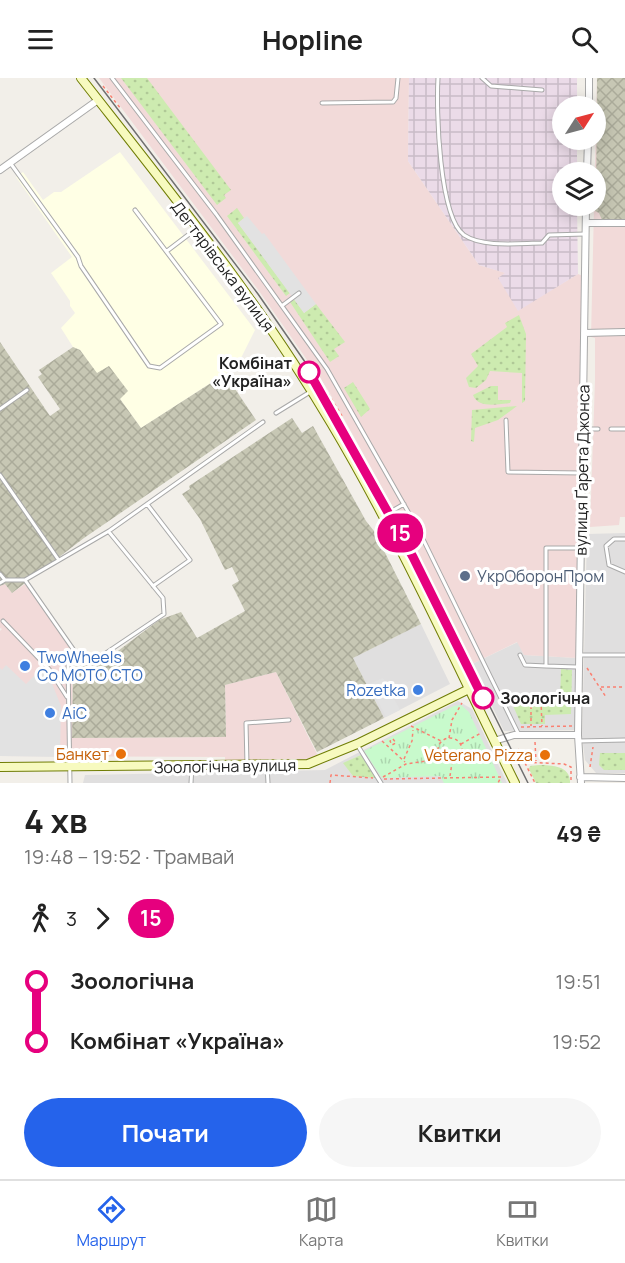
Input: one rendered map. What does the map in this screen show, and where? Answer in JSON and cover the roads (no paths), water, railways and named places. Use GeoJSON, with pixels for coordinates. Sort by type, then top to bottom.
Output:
{"type":"FeatureCollection","features":[{"type":"Feature","properties":{"kind":"main road","name":"Дегтярівська вулиця"},"geometry":{"type":"LineString","coordinates":[[81,78],[250,301],[312,391],[382,516],[515,783]]}},
{"type":"Feature","properties":{"kind":"main road","name":"Зоологічна вулиця"},"geometry":{"type":"LineString","coordinates":[[0,767],[68,769],[308,765],[470,689]]}},
{"type":"Feature","properties":{"kind":"street"},"geometry":{"type":"LineString","coordinates":[[589,78],[589,96]]}},
{"type":"Feature","properties":{"kind":"street"},"geometry":{"type":"LineString","coordinates":[[0,170],[98,100]]}},
{"type":"Feature","properties":{"kind":"street","name":"вулиця Ґарета Джонса"},"geometry":{"type":"LineString","coordinates":[[580,780],[578,738],[582,666],[579,655],[586,216]]}},
{"type":"Feature","properties":{"kind":"street"},"geometry":{"type":"LineString","coordinates":[[586,223],[625,223]]}},
{"type":"Feature","properties":{"kind":"street"},"geometry":{"type":"LineString","coordinates":[[584,333],[625,332]]}},
{"type":"Feature","properties":{"kind":"street"},"geometry":{"type":"LineString","coordinates":[[494,741],[519,735],[578,738]]}},
{"type":"Feature","properties":{"kind":"street"},"geometry":{"type":"LineString","coordinates":[[580,780],[623,780]]}},
{"type":"Feature","properties":{"kind":"lane"},"geometry":{"type":"LineString","coordinates":[[112,78],[283,305],[327,369],[404,504],[480,650],[519,735]]}},
{"type":"Feature","properties":{"kind":"lane"},"geometry":{"type":"LineString","coordinates":[[322,103],[390,103],[396,98],[398,78]]}},
{"type":"Feature","properties":{"kind":"lane"},"geometry":{"type":"LineString","coordinates":[[482,78],[491,86],[542,90]]}},
{"type":"Feature","properties":{"kind":"lane"},"geometry":{"type":"LineString","coordinates":[[438,79],[442,179],[455,224],[465,236],[498,244],[542,243],[549,234],[585,234]]}},
{"type":"Feature","properties":{"kind":"lane"},"geometry":{"type":"LineString","coordinates":[[10,163],[78,257],[81,266],[149,366],[160,368],[221,324],[135,210]]}},
{"type":"Feature","properties":{"kind":"lane"},"geometry":{"type":"LineString","coordinates":[[166,251],[196,229]]}},
{"type":"Feature","properties":{"kind":"lane"},"geometry":{"type":"LineString","coordinates":[[283,305],[299,293]]}},
{"type":"Feature","properties":{"kind":"lane"},"geometry":{"type":"LineString","coordinates":[[0,409],[27,390]]}},
{"type":"Feature","properties":{"kind":"lane"},"geometry":{"type":"LineString","coordinates":[[276,413],[312,391]]}},
{"type":"Feature","properties":{"kind":"lane"},"geometry":{"type":"LineString","coordinates":[[506,420],[508,472],[582,473]]}},
{"type":"Feature","properties":{"kind":"lane"},"geometry":{"type":"LineString","coordinates":[[0,583],[5,580],[25,579],[109,531],[263,422]]}},
{"type":"Feature","properties":{"kind":"lane"},"geometry":{"type":"LineString","coordinates":[[582,429],[598,429]]}},
{"type":"Feature","properties":{"kind":"lane"},"geometry":{"type":"LineString","coordinates":[[612,429],[625,429]]}},
{"type":"Feature","properties":{"kind":"lane"},"geometry":{"type":"LineString","coordinates":[[0,475],[58,559]]}},
{"type":"Feature","properties":{"kind":"lane"},"geometry":{"type":"LineString","coordinates":[[147,504],[190,560],[153,586]]}},
{"type":"Feature","properties":{"kind":"lane"},"geometry":{"type":"LineString","coordinates":[[382,516],[404,504]]}},
{"type":"Feature","properties":{"kind":"lane"},"geometry":{"type":"LineString","coordinates":[[25,579],[80,659],[103,655],[164,614],[163,598],[109,531]]}},
{"type":"Feature","properties":{"kind":"lane"},"geometry":{"type":"LineString","coordinates":[[625,539],[614,539],[606,546],[606,557],[609,565],[625,572]]}},
{"type":"Feature","properties":{"kind":"lane"},"geometry":{"type":"LineString","coordinates":[[546,666],[546,548],[581,548]]}},
{"type":"Feature","properties":{"kind":"lane"},"geometry":{"type":"LineString","coordinates":[[0,574],[5,580]]}},
{"type":"Feature","properties":{"kind":"lane"},"geometry":{"type":"LineString","coordinates":[[3,621],[55,677],[68,700]]}},
{"type":"Feature","properties":{"kind":"lane"},"geometry":{"type":"LineString","coordinates":[[520,655],[525,665],[582,666]]}},
{"type":"Feature","properties":{"kind":"lane"},"geometry":{"type":"LineString","coordinates":[[579,655],[625,655]]}},
{"type":"Feature","properties":{"kind":"lane"},"geometry":{"type":"LineString","coordinates":[[68,663],[70,783]]}},
{"type":"Feature","properties":{"kind":"lane"},"geometry":{"type":"LineString","coordinates":[[247,766],[246,723],[289,720]]}},
{"type":"Feature","properties":{"kind":"lane"},"geometry":{"type":"LineString","coordinates":[[578,738],[593,741],[625,740]]}},
{"type":"Feature","properties":{"kind":"lane"},"geometry":{"type":"LineString","coordinates":[[357,744],[381,783]]}},
{"type":"Feature","properties":{"kind":"lane"},"geometry":{"type":"LineString","coordinates":[[267,766],[268,783]]}},
{"type":"Feature","properties":{"kind":"lane"},"geometry":{"type":"LineString","coordinates":[[191,783],[192,767]]}},
{"type":"Feature","properties":{"kind":"tram line"},"geometry":{"type":"LineString","coordinates":[[94,78],[258,294],[323,388],[415,556],[528,783]]}},
{"type":"Feature","properties":{"kind":"tram line","name":"15"},"geometry":{"type":"LineString","coordinates":[[309,372],[338,418],[413,557],[483,698]]}},
{"type":"Feature","properties":{"kind":"place","name":"Комбінат «Україна»"},"geometry":{"type":"Point","coordinates":[309,372]}},
{"type":"Feature","properties":{"kind":"place","name":"УкрОборонПром"},"geometry":{"type":"Point","coordinates":[465,576]}},
{"type":"Feature","properties":{"kind":"place","name":"TwoWheels Co МОТО СТО"},"geometry":{"type":"Point","coordinates":[25,666]}},
{"type":"Feature","properties":{"kind":"place","name":"Rozetka"},"geometry":{"type":"Point","coordinates":[418,690]}},
{"type":"Feature","properties":{"kind":"place","name":"Зоологічна"},"geometry":{"type":"Point","coordinates":[483,698]}},
{"type":"Feature","properties":{"kind":"place","name":"АіС"},"geometry":{"type":"Point","coordinates":[50,713]}},
{"type":"Feature","properties":{"kind":"place","name":"Банкет"},"geometry":{"type":"Point","coordinates":[121,754]}},
{"type":"Feature","properties":{"kind":"place","name":"Veterano Pizza"},"geometry":{"type":"Point","coordinates":[545,755]}}]}
